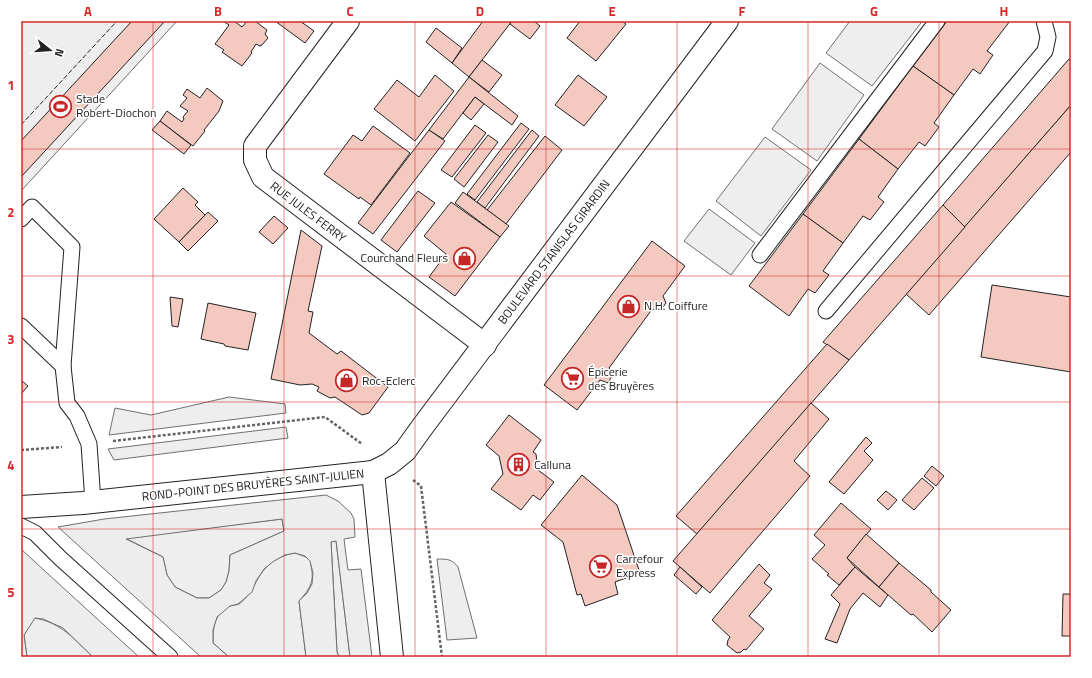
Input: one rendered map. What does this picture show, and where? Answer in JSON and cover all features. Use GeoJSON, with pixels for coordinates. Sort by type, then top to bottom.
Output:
{"type":"FeatureCollection","features":[{"type":"Feature","properties":{"kind":"main road","name":"RUE JULES FERRY"},"geometry":{"type":"LineString","coordinates":[[348,21],[255,146],[255,160],[263,177],[485,344]]}},
{"type":"Feature","properties":{"kind":"main road","name":"BOULEVARD STANISLAS GIRARDIN"},"geometry":{"type":"LineString","coordinates":[[373,472],[389,464],[405,451],[727,21]]}},
{"type":"Feature","properties":{"kind":"main road","name":"ROND-POINT DES BRUYÈRES SAINT-JULIEN"},"geometry":{"type":"LineString","coordinates":[[21,507],[93,502],[373,472],[392,657]]}},
{"type":"Feature","properties":{"kind":"lane"},"geometry":{"type":"LineString","coordinates":[[760,255],[936,21]]}},
{"type":"Feature","properties":{"kind":"lane"},"geometry":{"type":"LineString","coordinates":[[826,311],[1045,52],[1048,37],[1044,21]]}},
{"type":"Feature","properties":{"kind":"lane"},"geometry":{"type":"LineString","coordinates":[[21,219],[32,207],[72,247],[63,366],[67,403],[77,416],[90,444],[93,502]]}},
{"type":"Feature","properties":{"kind":"lane"},"geometry":{"type":"LineString","coordinates":[[21,326],[63,366]]}},
{"type":"Feature","properties":{"kind":"lane"},"geometry":{"type":"LineString","coordinates":[[21,526],[35,534],[170,657]]}},
{"type":"Feature","properties":{"kind":"shaded area","name":"Stade Robert-Diochon"},"geometry":{"type":"Polygon","coordinates":[[[21,21],[177,21],[21,191],[21,21]]]}},
{"type":"Feature","properties":{"kind":"shaded area"},"geometry":{"type":"Polygon","coordinates":[[[850,21],[918,21],[921,23],[872,86],[826,53],[850,21]]]}},
{"type":"Feature","properties":{"kind":"shaded area"},"geometry":{"type":"Polygon","coordinates":[[[820,63],[864,95],[817,161],[772,129],[820,63]]]}},
{"type":"Feature","properties":{"kind":"shaded area"},"geometry":{"type":"Polygon","coordinates":[[[765,137],[811,170],[761,236],[716,201],[765,137]]]}},
{"type":"Feature","properties":{"kind":"shaded area"},"geometry":{"type":"Polygon","coordinates":[[[709,209],[755,243],[731,275],[684,241],[709,209]]]}},
{"type":"Feature","properties":{"kind":"shaded area"},"geometry":{"type":"Polygon","coordinates":[[[229,397],[285,404],[286,413],[109,435],[115,408],[151,415],[229,397]]]}},
{"type":"Feature","properties":{"kind":"shaded area"},"geometry":{"type":"Polygon","coordinates":[[[286,427],[288,438],[114,460],[108,449],[286,427]]]}},
{"type":"Feature","properties":{"kind":"shaded area"},"geometry":{"type":"Polygon","coordinates":[[[326,495],[338,501],[351,513],[354,519],[355,537],[344,539],[348,570],[361,569],[372,657],[350,657],[336,541],[331,542],[337,652],[339,657],[306,657],[299,601],[307,593],[312,584],[313,573],[310,561],[305,556],[295,553],[285,555],[264,569],[256,581],[252,592],[238,604],[230,606],[217,617],[213,630],[213,643],[229,657],[201,657],[58,527],[104,519],[326,495]],[[282,519],[126,539],[163,557],[167,575],[175,587],[197,598],[209,598],[221,590],[226,582],[229,571],[230,555],[284,531],[282,519]]]}},
{"type":"Feature","properties":{"kind":"shaded area"},"geometry":{"type":"Polygon","coordinates":[[[282,519],[284,531],[230,555],[229,571],[226,582],[221,590],[209,598],[197,598],[175,587],[167,575],[163,557],[125,538],[282,519]]]}},
{"type":"Feature","properties":{"kind":"shaded area"},"geometry":{"type":"Polygon","coordinates":[[[336,540],[350,657],[339,657],[337,652],[331,542],[336,540]]]}},
{"type":"Feature","properties":{"kind":"shaded area"},"geometry":{"type":"Polygon","coordinates":[[[21,549],[139,657],[93,657],[63,628],[43,619],[35,618],[24,635],[27,657],[21,657],[21,549]]]}},
{"type":"Feature","properties":{"kind":"shaded area"},"geometry":{"type":"Polygon","coordinates":[[[295,553],[305,557],[311,562],[312,581],[306,593],[299,601],[306,657],[229,657],[213,643],[214,627],[218,616],[226,608],[239,604],[244,599],[267,566],[282,556],[295,553]]]}},
{"type":"Feature","properties":{"kind":"shaded area"},"geometry":{"type":"Polygon","coordinates":[[[437,559],[449,560],[454,562],[458,567],[477,638],[447,640],[437,559]]]}},
{"type":"Feature","properties":{"kind":"shaded area"},"geometry":{"type":"Polygon","coordinates":[[[34,618],[52,623],[60,628],[74,638],[93,657],[27,657],[24,635],[34,618]]]}},
{"type":"Feature","properties":{"kind":"building"},"geometry":{"type":"Polygon","coordinates":[[[132,21],[165,21],[21,177],[21,141],[132,21]]]}},
{"type":"Feature","properties":{"kind":"building"},"geometry":{"type":"Polygon","coordinates":[[[223,21],[234,21],[242,27],[247,21],[255,21],[267,30],[265,34],[268,38],[260,46],[256,44],[251,52],[252,53],[242,66],[222,52],[224,50],[215,44],[229,25],[223,21]]]}},
{"type":"Feature","properties":{"kind":"building"},"geometry":{"type":"Polygon","coordinates":[[[275,21],[300,21],[314,31],[305,43],[275,21]]]}},
{"type":"Feature","properties":{"kind":"building"},"geometry":{"type":"Polygon","coordinates":[[[483,21],[512,21],[469,77],[452,63],[483,21]]]}},
{"type":"Feature","properties":{"kind":"building"},"geometry":{"type":"Polygon","coordinates":[[[512,21],[534,21],[540,26],[530,39],[510,24],[512,21]]]}},
{"type":"Feature","properties":{"kind":"building"},"geometry":{"type":"Polygon","coordinates":[[[580,21],[622,21],[626,24],[596,61],[567,38],[580,21]]]}},
{"type":"Feature","properties":{"kind":"building"},"geometry":{"type":"Polygon","coordinates":[[[947,21],[1010,21],[987,51],[993,55],[980,74],[973,69],[954,95],[913,66],[947,21]]]}},
{"type":"Feature","properties":{"kind":"building"},"geometry":{"type":"Polygon","coordinates":[[[436,28],[462,48],[452,63],[426,42],[436,28]]]}},
{"type":"Feature","properties":{"kind":"building"},"geometry":{"type":"Polygon","coordinates":[[[1069,59],[1071,60],[1071,105],[965,227],[943,205],[1069,59]]]}},
{"type":"Feature","properties":{"kind":"building"},"geometry":{"type":"Polygon","coordinates":[[[482,60],[502,75],[489,92],[469,77],[482,60]]]}},
{"type":"Feature","properties":{"kind":"building"},"geometry":{"type":"Polygon","coordinates":[[[913,66],[954,95],[934,123],[939,127],[925,146],[919,142],[898,169],[859,139],[913,66]]]}},
{"type":"Feature","properties":{"kind":"building"},"geometry":{"type":"Polygon","coordinates":[[[435,75],[454,91],[415,141],[374,109],[397,80],[419,97],[435,75]]]}},
{"type":"Feature","properties":{"kind":"building"},"geometry":{"type":"Polygon","coordinates":[[[578,75],[607,97],[584,126],[555,105],[578,75]]]}},
{"type":"Feature","properties":{"kind":"building"},"geometry":{"type":"Polygon","coordinates":[[[469,77],[518,116],[512,125],[475,97],[443,139],[429,130],[469,77]]]}},
{"type":"Feature","properties":{"kind":"building"},"geometry":{"type":"Polygon","coordinates":[[[207,88],[223,101],[219,111],[193,146],[160,121],[167,111],[182,122],[184,119],[183,117],[188,111],[180,106],[187,98],[183,95],[187,89],[200,98],[207,88]]]}},
{"type":"Feature","properties":{"kind":"building"},"geometry":{"type":"Polygon","coordinates":[[[475,97],[484,104],[471,120],[463,113],[475,97]]]}},
{"type":"Feature","properties":{"kind":"building"},"geometry":{"type":"Polygon","coordinates":[[[1071,105],[1071,152],[929,315],[906,294],[1071,105]]]}},
{"type":"Feature","properties":{"kind":"building"},"geometry":{"type":"Polygon","coordinates":[[[160,121],[191,145],[184,154],[152,130],[160,121]]]}},
{"type":"Feature","properties":{"kind":"building"},"geometry":{"type":"Polygon","coordinates":[[[521,123],[529,129],[475,200],[467,194],[521,123]]]}},
{"type":"Feature","properties":{"kind":"building"},"geometry":{"type":"Polygon","coordinates":[[[475,125],[486,133],[452,177],[441,170],[475,125]]]}},
{"type":"Feature","properties":{"kind":"building"},"geometry":{"type":"Polygon","coordinates":[[[373,126],[410,153],[371,205],[360,197],[359,199],[324,174],[353,135],[362,141],[373,126]]]}},
{"type":"Feature","properties":{"kind":"building"},"geometry":{"type":"Polygon","coordinates":[[[429,130],[445,141],[373,234],[358,223],[429,130]]]}},
{"type":"Feature","properties":{"kind":"building"},"geometry":{"type":"Polygon","coordinates":[[[532,130],[539,136],[485,208],[477,202],[532,130]]]}},
{"type":"Feature","properties":{"kind":"building"},"geometry":{"type":"Polygon","coordinates":[[[488,135],[498,142],[464,187],[454,179],[488,135]]]}},
{"type":"Feature","properties":{"kind":"building"},"geometry":{"type":"Polygon","coordinates":[[[545,136],[562,150],[506,224],[487,210],[545,136]]]}},
{"type":"Feature","properties":{"kind":"building"},"geometry":{"type":"Polygon","coordinates":[[[859,139],[898,169],[878,197],[884,202],[870,220],[863,216],[843,243],[803,214],[859,139]]]}},
{"type":"Feature","properties":{"kind":"building"},"geometry":{"type":"Polygon","coordinates":[[[183,188],[198,202],[195,205],[205,215],[179,242],[154,219],[183,188]]]}},
{"type":"Feature","properties":{"kind":"building"},"geometry":{"type":"Polygon","coordinates":[[[418,191],[435,203],[397,252],[381,240],[418,191]]]}},
{"type":"Feature","properties":{"kind":"building"},"geometry":{"type":"Polygon","coordinates":[[[463,192],[509,226],[500,237],[455,203],[463,192]]]}},
{"type":"Feature","properties":{"kind":"building"},"geometry":{"type":"Polygon","coordinates":[[[451,202],[500,237],[455,296],[429,277],[446,254],[424,236],[451,202]]]}},
{"type":"Feature","properties":{"kind":"building"},"geometry":{"type":"Polygon","coordinates":[[[943,205],[965,227],[849,360],[823,342],[943,205]]]}},
{"type":"Feature","properties":{"kind":"building"},"geometry":{"type":"Polygon","coordinates":[[[208,212],[218,221],[188,251],[179,242],[208,212]]]}},
{"type":"Feature","properties":{"kind":"building"},"geometry":{"type":"Polygon","coordinates":[[[803,214],[843,243],[823,271],[829,275],[815,293],[808,289],[789,316],[749,286],[803,214]]]}},
{"type":"Feature","properties":{"kind":"building"},"geometry":{"type":"Polygon","coordinates":[[[274,216],[288,228],[273,244],[259,232],[274,216]]]}},
{"type":"Feature","properties":{"kind":"building"},"geometry":{"type":"Polygon","coordinates":[[[301,230],[322,246],[308,311],[313,312],[309,333],[337,354],[341,351],[388,387],[369,413],[362,415],[335,397],[330,398],[317,391],[319,387],[312,384],[300,385],[271,379],[301,230]]]}},
{"type":"Feature","properties":{"kind":"building"},"geometry":{"type":"Polygon","coordinates":[[[652,241],[685,266],[663,296],[666,303],[661,310],[653,308],[609,368],[613,374],[608,383],[600,380],[577,410],[544,385],[652,241]]]}},
{"type":"Feature","properties":{"kind":"building"},"geometry":{"type":"Polygon","coordinates":[[[992,285],[1071,297],[1071,372],[981,357],[992,285]]]}},
{"type":"Feature","properties":{"kind":"building"},"geometry":{"type":"Polygon","coordinates":[[[170,297],[183,299],[178,327],[172,326],[170,297]]]}},
{"type":"Feature","properties":{"kind":"building"},"geometry":{"type":"Polygon","coordinates":[[[208,303],[256,313],[248,350],[225,346],[224,344],[201,339],[208,303]]]}},
{"type":"Feature","properties":{"kind":"building"},"geometry":{"type":"Polygon","coordinates":[[[827,344],[849,360],[697,534],[676,516],[827,344]]]}},
{"type":"Feature","properties":{"kind":"building"},"geometry":{"type":"Polygon","coordinates":[[[21,380],[28,386],[21,394],[21,380]]]}},
{"type":"Feature","properties":{"kind":"building"},"geometry":{"type":"Polygon","coordinates":[[[811,403],[829,419],[794,461],[810,476],[710,593],[673,561],[811,403]]]}},
{"type":"Feature","properties":{"kind":"building","name":"Calluna"},"geometry":{"type":"Polygon","coordinates":[[[509,415],[541,440],[533,452],[536,454],[537,462],[534,467],[554,482],[540,500],[533,495],[521,510],[491,489],[503,474],[499,456],[486,445],[509,415]]]}},
{"type":"Feature","properties":{"kind":"building"},"geometry":{"type":"Polygon","coordinates":[[[866,437],[872,443],[864,451],[873,460],[844,494],[829,482],[866,437]]]}},
{"type":"Feature","properties":{"kind":"building"},"geometry":{"type":"Polygon","coordinates":[[[932,466],[944,476],[936,486],[924,476],[932,466]]]}},
{"type":"Feature","properties":{"kind":"building"},"geometry":{"type":"Polygon","coordinates":[[[582,475],[617,505],[640,573],[615,582],[618,594],[585,606],[581,594],[577,595],[563,542],[541,525],[582,475]]]}},
{"type":"Feature","properties":{"kind":"building"},"geometry":{"type":"Polygon","coordinates":[[[922,478],[934,488],[914,510],[902,500],[922,478]]]}},
{"type":"Feature","properties":{"kind":"building"},"geometry":{"type":"Polygon","coordinates":[[[886,491],[897,500],[888,510],[877,500],[886,491]]]}},
{"type":"Feature","properties":{"kind":"building"},"geometry":{"type":"Polygon","coordinates":[[[841,503],[871,529],[847,558],[855,567],[839,585],[812,559],[825,545],[814,535],[841,503]]]}},
{"type":"Feature","properties":{"kind":"building"},"geometry":{"type":"Polygon","coordinates":[[[866,534],[899,563],[879,587],[847,558],[866,534]]]}},
{"type":"Feature","properties":{"kind":"building"},"geometry":{"type":"Polygon","coordinates":[[[899,563],[931,590],[931,592],[951,610],[932,632],[913,614],[911,615],[879,587],[899,563]]]}},
{"type":"Feature","properties":{"kind":"building"},"geometry":{"type":"Polygon","coordinates":[[[759,564],[770,575],[764,583],[772,589],[749,616],[764,629],[746,650],[744,649],[737,653],[727,645],[730,637],[712,620],[759,564]]]}},
{"type":"Feature","properties":{"kind":"building"},"geometry":{"type":"Polygon","coordinates":[[[680,567],[702,587],[696,594],[674,575],[680,567]]]}},
{"type":"Feature","properties":{"kind":"building"},"geometry":{"type":"Polygon","coordinates":[[[855,567],[888,595],[880,607],[863,593],[850,609],[837,643],[825,639],[840,604],[831,595],[855,567]]]}},
{"type":"Feature","properties":{"kind":"building"},"geometry":{"type":"Polygon","coordinates":[[[1063,594],[1071,594],[1071,636],[1062,636],[1063,594]]]}},
{"type":"Feature","properties":{"kind":"fence"},"geometry":{"type":"LineString","coordinates":[[21,125],[117,21]]}},
{"type":"Feature","properties":{"kind":"place","name":"Stade Robert-Diochon"},"geometry":{"type":"Point","coordinates":[60,106]}},
{"type":"Feature","properties":{"kind":"place","name":"Courchand Fleurs"},"geometry":{"type":"Point","coordinates":[464,258]}},
{"type":"Feature","properties":{"kind":"place","name":"N.H. Coiffure"},"geometry":{"type":"Point","coordinates":[629,306]}},
{"type":"Feature","properties":{"kind":"place","name":"Épicerie des Bruyères"},"geometry":{"type":"Point","coordinates":[573,379]}},
{"type":"Feature","properties":{"kind":"place","name":"Roc-Eclerc"},"geometry":{"type":"Point","coordinates":[346,381]}},
{"type":"Feature","properties":{"kind":"place","name":"Calluna"},"geometry":{"type":"Point","coordinates":[518,465]}},
{"type":"Feature","properties":{"kind":"place","name":"Carrefour Express"},"geometry":{"type":"Point","coordinates":[601,566]}}]}
